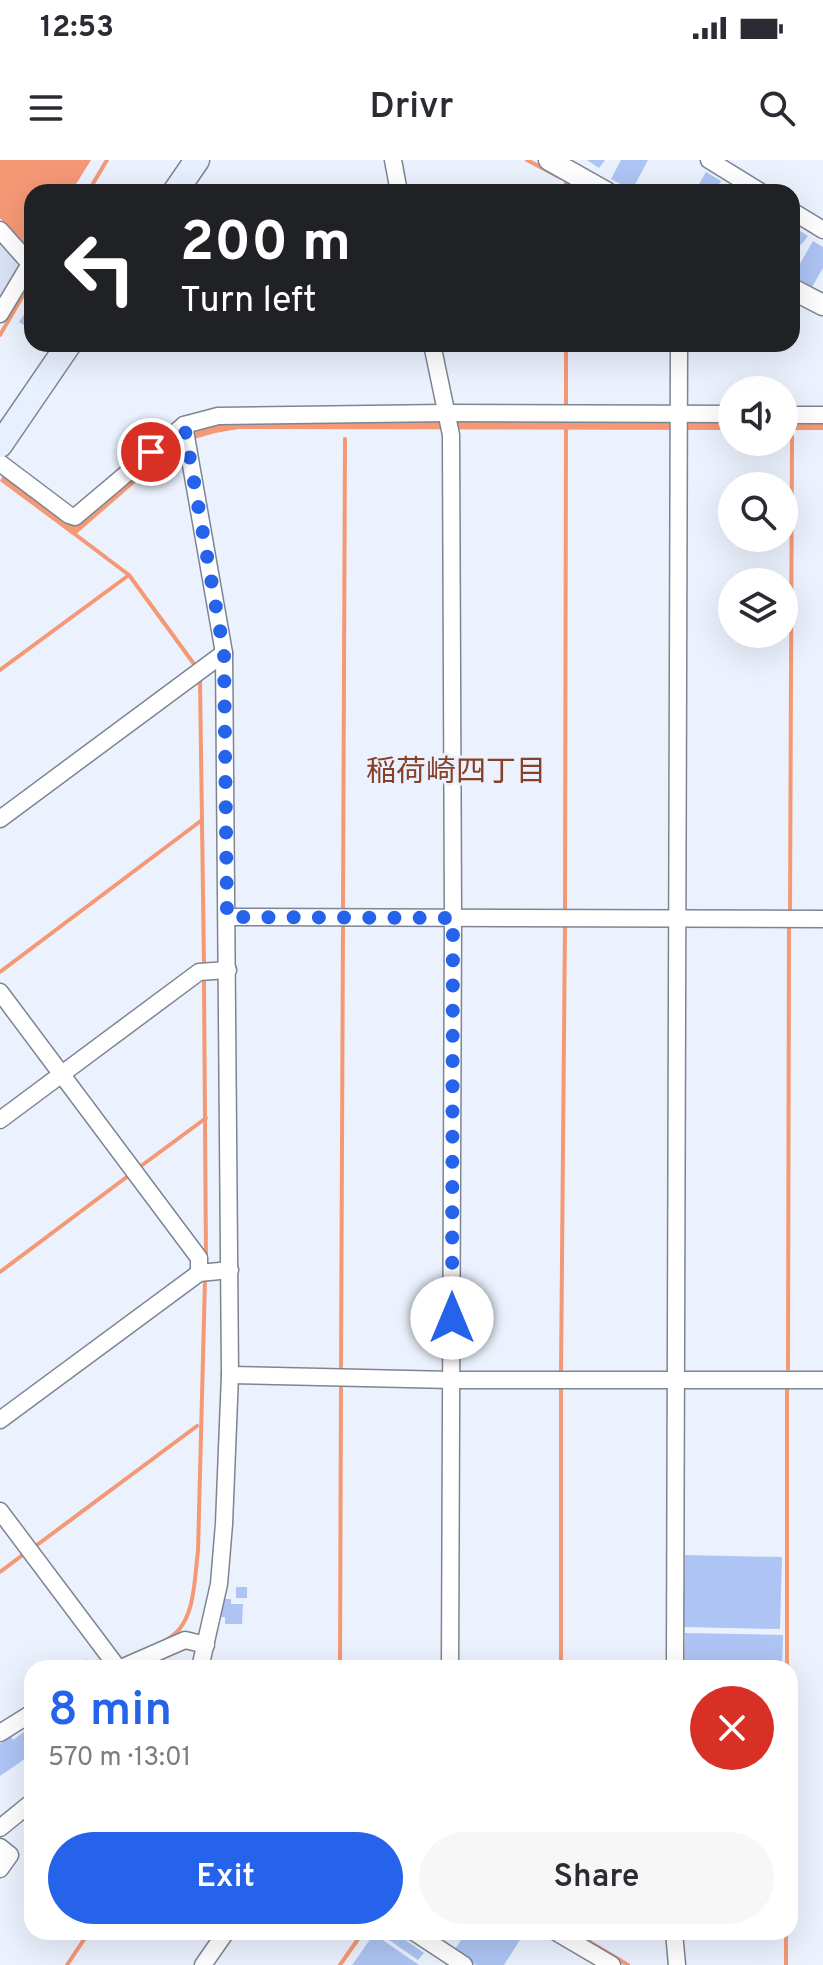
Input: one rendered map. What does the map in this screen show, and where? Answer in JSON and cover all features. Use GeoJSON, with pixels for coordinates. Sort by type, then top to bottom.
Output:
{"type":"FeatureCollection","features":[{"type":"Feature","properties":{"kind":"main road"},"geometry":{"type":"LineString","coordinates":[[180,184],[197,160]]}},
{"type":"Feature","properties":{"kind":"main road"},"geometry":{"type":"LineString","coordinates":[[0,445],[64,352]]}},
{"type":"Feature","properties":{"kind":"street"},"geometry":{"type":"LineString","coordinates":[[393,160],[398,184]]}},
{"type":"Feature","properties":{"kind":"street"},"geometry":{"type":"LineString","coordinates":[[549,160],[592,184]]}},
{"type":"Feature","properties":{"kind":"street"},"geometry":{"type":"LineString","coordinates":[[709,160],[748,184]]}},
{"type":"Feature","properties":{"kind":"street"},"geometry":{"type":"LineString","coordinates":[[800,216],[823,230]]}},
{"type":"Feature","properties":{"kind":"street"},"geometry":{"type":"LineString","coordinates":[[0,230],[24,257]]}},
{"type":"Feature","properties":{"kind":"street"},"geometry":{"type":"LineString","coordinates":[[0,314],[24,276]]}},
{"type":"Feature","properties":{"kind":"street"},"geometry":{"type":"LineString","coordinates":[[800,293],[823,305]]}},
{"type":"Feature","properties":{"kind":"street"},"geometry":{"type":"LineString","coordinates":[[434,352],[451,435],[450,1660]]}},
{"type":"Feature","properties":{"kind":"street"},"geometry":{"type":"LineString","coordinates":[[675,1660],[679,352]]}},
{"type":"Feature","properties":{"kind":"street"},"geometry":{"type":"LineString","coordinates":[[0,463],[75,517],[185,432],[218,416],[718,414]]}},
{"type":"Feature","properties":{"kind":"street"},"geometry":{"type":"LineString","coordinates":[[798,415],[823,415]]}},
{"type":"Feature","properties":{"kind":"street"},"geometry":{"type":"LineString","coordinates":[[185,432],[224,653],[230,1375],[222,1554],[219,1584],[202,1660]]}},
{"type":"Feature","properties":{"kind":"street"},"geometry":{"type":"LineString","coordinates":[[0,819],[224,653]]}},
{"type":"Feature","properties":{"kind":"street"},"geometry":{"type":"LineString","coordinates":[[227,917],[823,919]]}},
{"type":"Feature","properties":{"kind":"street"},"geometry":{"type":"LineString","coordinates":[[0,1120],[199,972],[228,970]]}},
{"type":"Feature","properties":{"kind":"street"},"geometry":{"type":"LineString","coordinates":[[0,992],[199,1258],[199,1273]]}},
{"type":"Feature","properties":{"kind":"street"},"geometry":{"type":"LineString","coordinates":[[0,1420],[199,1273],[230,1270]]}},
{"type":"Feature","properties":{"kind":"street"},"geometry":{"type":"LineString","coordinates":[[230,1375],[451,1380],[823,1380]]}},
{"type":"Feature","properties":{"kind":"street"},"geometry":{"type":"LineString","coordinates":[[0,1511],[114,1660]]}},
{"type":"Feature","properties":{"kind":"street"},"geometry":{"type":"LineString","coordinates":[[139,1660],[185,1640],[206,1645]]}},
{"type":"Feature","properties":{"kind":"street"},"geometry":{"type":"LineString","coordinates":[[0,1733],[24,1718]]}},
{"type":"Feature","properties":{"kind":"street"},"geometry":{"type":"LineString","coordinates":[[0,1828],[24,1808]]}},
{"type":"Feature","properties":{"kind":"street"},"geometry":{"type":"LineString","coordinates":[[0,1847],[10,1855],[0,1869]]}},
{"type":"Feature","properties":{"kind":"street"},"geometry":{"type":"LineString","coordinates":[[203,1965],[220,1940]]}},
{"type":"Feature","properties":{"kind":"street"},"geometry":{"type":"LineString","coordinates":[[426,1940],[464,1965]]}},
{"type":"Feature","properties":{"kind":"street"},"geometry":{"type":"LineString","coordinates":[[570,1940],[612,1965]]}},
{"type":"Feature","properties":{"kind":"street"},"geometry":{"type":"LineString","coordinates":[[675,1940],[677,1965]]}},
{"type":"Feature","properties":{"kind":"shaded area"},"geometry":{"type":"Polygon","coordinates":[[[0,160],[91,160],[76,184],[24,184],[24,245],[0,218],[0,160]]]}},
{"type":"Feature","properties":{"kind":"shaded area"},"geometry":{"type":"Polygon","coordinates":[[[0,238],[21,262],[22,269],[0,307],[0,238]]]}},
{"type":"Feature","properties":{"kind":"shaded area"},"geometry":{"type":"Polygon","coordinates":[[[241,420],[718,421],[718,430],[239,429],[215,433],[181,443],[74,536],[0,481],[4,473],[74,526],[180,434],[196,426],[241,420]]]}},
{"type":"Feature","properties":{"kind":"shaded area"},"geometry":{"type":"Polygon","coordinates":[[[798,421],[823,421],[823,430],[798,430],[798,421]]]}},
{"type":"Feature","properties":{"kind":"building"},"geometry":{"type":"Polygon","coordinates":[[[587,160],[605,160],[599,168],[587,160]]]}},
{"type":"Feature","properties":{"kind":"building"},"geometry":{"type":"Polygon","coordinates":[[[621,160],[648,160],[635,184],[621,184],[611,179],[621,160]]]}},
{"type":"Feature","properties":{"kind":"building"},"geometry":{"type":"Polygon","coordinates":[[[706,172],[721,181],[719,184],[699,184],[706,172]]]}},
{"type":"Feature","properties":{"kind":"building"},"geometry":{"type":"Polygon","coordinates":[[[800,231],[808,236],[800,244],[800,231]]]}},
{"type":"Feature","properties":{"kind":"building"},"geometry":{"type":"Polygon","coordinates":[[[813,241],[823,247],[823,268],[812,287],[800,280],[800,264],[813,241]]]}},
{"type":"Feature","properties":{"kind":"building"},"geometry":{"type":"Polygon","coordinates":[[[685,1555],[782,1557],[780,1629],[683,1627],[685,1555]]]}},
{"type":"Feature","properties":{"kind":"building"},"geometry":{"type":"Polygon","coordinates":[[[236,1587],[247,1587],[247,1598],[236,1598],[236,1587]]]}},
{"type":"Feature","properties":{"kind":"building"},"geometry":{"type":"Polygon","coordinates":[[[221,1599],[231,1599],[231,1604],[243,1604],[242,1624],[225,1624],[225,1617],[220,1617],[221,1599]]]}},
{"type":"Feature","properties":{"kind":"building"},"geometry":{"type":"Polygon","coordinates":[[[685,1633],[783,1635],[782,1660],[684,1660],[685,1633]]]}},
{"type":"Feature","properties":{"kind":"building"},"geometry":{"type":"Polygon","coordinates":[[[24,1732],[24,1760],[0,1776],[0,1744],[11,1736],[13,1740],[24,1732]]]}},
{"type":"Feature","properties":{"kind":"building"},"geometry":{"type":"Polygon","coordinates":[[[370,1940],[383,1940],[419,1965],[352,1965],[370,1940]]]}},
{"type":"Feature","properties":{"kind":"building"},"geometry":{"type":"Polygon","coordinates":[[[389,1940],[405,1940],[424,1953],[418,1960],[389,1940]]]}},
{"type":"Feature","properties":{"kind":"building"},"geometry":{"type":"Polygon","coordinates":[[[461,1940],[520,1940],[504,1965],[476,1965],[454,1951],[461,1940]]]}},
{"type":"Feature","properties":{"kind":"waterway"},"geometry":{"type":"LineString","coordinates":[[93,184],[107,160]]}},
{"type":"Feature","properties":{"kind":"waterway"},"geometry":{"type":"LineString","coordinates":[[527,160],[561,178]]}},
{"type":"Feature","properties":{"kind":"waterway"},"geometry":{"type":"LineString","coordinates":[[0,335],[24,294]]}},
{"type":"Feature","properties":{"kind":"waterway"},"geometry":{"type":"LineString","coordinates":[[566,352],[566,405]]}},
{"type":"Feature","properties":{"kind":"waterway"},"geometry":{"type":"LineString","coordinates":[[565,911],[566,425]]}},
{"type":"Feature","properties":{"kind":"waterway"},"geometry":{"type":"LineString","coordinates":[[343,909],[345,439]]}},
{"type":"Feature","properties":{"kind":"waterway"},"geometry":{"type":"LineString","coordinates":[[790,914],[792,456]]}},
{"type":"Feature","properties":{"kind":"waterway"},"geometry":{"type":"LineString","coordinates":[[76,535],[129,575],[194,664]]}},
{"type":"Feature","properties":{"kind":"waterway"},"geometry":{"type":"LineString","coordinates":[[0,670],[129,575]]}},
{"type":"Feature","properties":{"kind":"waterway"},"geometry":{"type":"LineString","coordinates":[[200,681],[204,964]]}},
{"type":"Feature","properties":{"kind":"waterway"},"geometry":{"type":"LineString","coordinates":[[0,972],[202,820]]}},
{"type":"Feature","properties":{"kind":"waterway"},"geometry":{"type":"LineString","coordinates":[[341,1367],[343,924]]}},
{"type":"Feature","properties":{"kind":"waterway"},"geometry":{"type":"LineString","coordinates":[[561,1372],[565,925]]}},
{"type":"Feature","properties":{"kind":"waterway"},"geometry":{"type":"LineString","coordinates":[[788,1369],[789,926]]}},
{"type":"Feature","properties":{"kind":"waterway"},"geometry":{"type":"LineString","coordinates":[[204,982],[206,1259]]}},
{"type":"Feature","properties":{"kind":"waterway"},"geometry":{"type":"LineString","coordinates":[[141,1166],[206,1118]]}},
{"type":"Feature","properties":{"kind":"waterway"},"geometry":{"type":"LineString","coordinates":[[0,1272],[128,1176]]}},
{"type":"Feature","properties":{"kind":"waterway"},"geometry":{"type":"LineString","coordinates":[[166,1640],[183,1624],[192,1601],[196,1575],[205,1280]]}},
{"type":"Feature","properties":{"kind":"waterway"},"geometry":{"type":"LineString","coordinates":[[340,1660],[341,1382]]}},
{"type":"Feature","properties":{"kind":"waterway"},"geometry":{"type":"LineString","coordinates":[[561,1386],[561,1660]]}},
{"type":"Feature","properties":{"kind":"waterway"},"geometry":{"type":"LineString","coordinates":[[787,1386],[787,1660]]}},
{"type":"Feature","properties":{"kind":"waterway"},"geometry":{"type":"LineString","coordinates":[[37,1545],[197,1426]]}},
{"type":"Feature","properties":{"kind":"waterway"},"geometry":{"type":"LineString","coordinates":[[0,1572],[24,1554]]}},
{"type":"Feature","properties":{"kind":"waterway"},"geometry":{"type":"LineString","coordinates":[[67,1965],[84,1940]]}},
{"type":"Feature","properties":{"kind":"waterway"},"geometry":{"type":"LineString","coordinates":[[340,1965],[357,1940]]}},
{"type":"Feature","properties":{"kind":"waterway"},"geometry":{"type":"LineString","coordinates":[[586,1940],[628,1965]]}},
{"type":"Feature","properties":{"kind":"waterway"},"geometry":{"type":"LineString","coordinates":[[786,1940],[786,1965]]}},
{"type":"Feature","properties":{"kind":"district","name":"稲荷崎四丁目"},"geometry":{"type":"Point","coordinates":[456,773]}},
{"type":"Feature","properties":{"kind":"route"},"geometry":{"type":"LineString","coordinates":[[151,452],[184,425],[224,653],[227,917],[453,918],[452,1318]]}}]}
